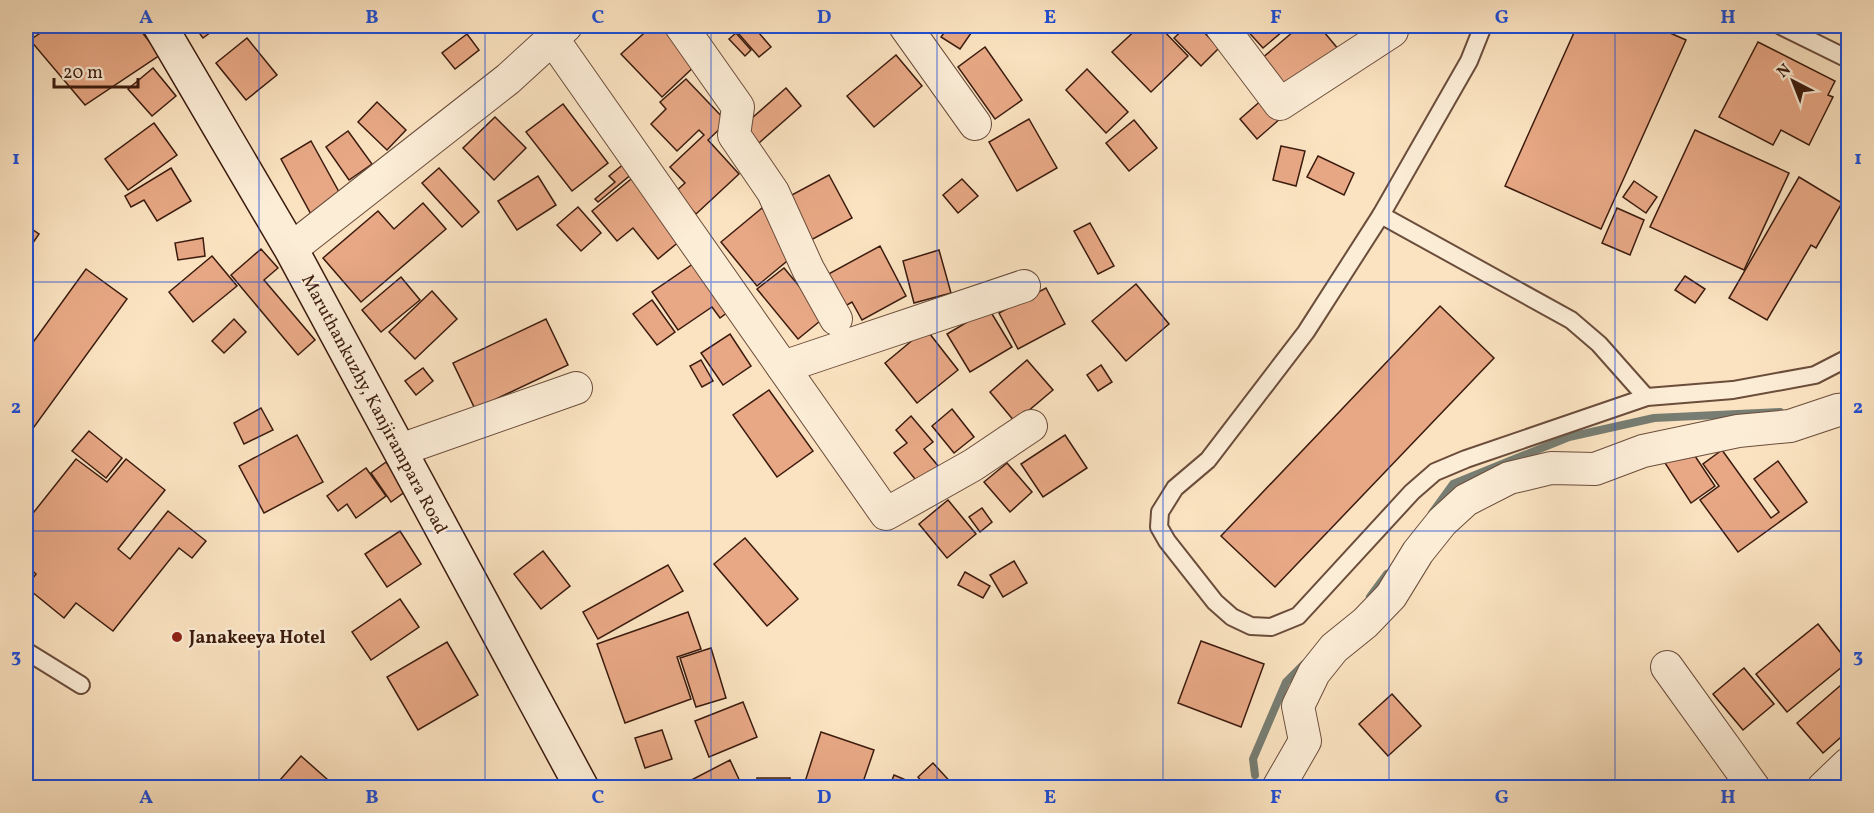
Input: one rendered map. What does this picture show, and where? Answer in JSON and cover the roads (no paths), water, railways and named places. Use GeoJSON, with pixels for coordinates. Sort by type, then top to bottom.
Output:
{"type":"FeatureCollection","features":[{"type":"Feature","properties":{"kind":"main road","name":"Maruthankuzhy, Kanjirampara Road"},"geometry":{"type":"LineString","coordinates":[[160,26],[291,249],[582,788]]}},
{"type":"Feature","properties":{"kind":"street"},"geometry":{"type":"LineString","coordinates":[[681,26],[738,107],[734,135],[772,192],[808,269],[836,319]]}},
{"type":"Feature","properties":{"kind":"street"},"geometry":{"type":"LineString","coordinates":[[905,26],[975,124]]}},
{"type":"Feature","properties":{"kind":"street"},"geometry":{"type":"LineString","coordinates":[[1221,26],[1280,104],[1392,31]]}},
{"type":"Feature","properties":{"kind":"street"},"geometry":{"type":"LineString","coordinates":[[291,249],[508,79],[559,32],[783,367],[886,514],[973,465],[1031,426]]}},
{"type":"Feature","properties":{"kind":"street"},"geometry":{"type":"LineString","coordinates":[[783,367],[1024,286]]}},
{"type":"Feature","properties":{"kind":"street"},"geometry":{"type":"LineString","coordinates":[[400,450],[576,388]]}},
{"type":"Feature","properties":{"kind":"street"},"geometry":{"type":"LineString","coordinates":[[1278,788],[1305,741],[1298,706],[1314,673],[1334,648],[1365,623],[1391,596],[1418,552],[1442,522],[1466,500],[1509,478],[1551,468],[1595,469],[1643,451],[1738,431],[1790,426],[1838,410],[1848,409]]}},
{"type":"Feature","properties":{"kind":"street"},"geometry":{"type":"LineString","coordinates":[[1667,667],[1754,788]]}},
{"type":"Feature","properties":{"kind":"street"},"geometry":{"type":"LineString","coordinates":[[1823,788],[1848,764]]}},
{"type":"Feature","properties":{"kind":"lane"},"geometry":{"type":"LineString","coordinates":[[1483,26],[1469,61],[1381,215],[1306,332],[1208,460],[1175,488],[1160,512],[1159,527],[1167,541],[1215,602],[1232,617],[1251,626],[1271,627],[1298,616],[1412,492],[1435,472],[1466,459],[1646,397],[1733,390],[1815,375],[1848,358]]}},
{"type":"Feature","properties":{"kind":"lane"},"geometry":{"type":"LineString","coordinates":[[1782,26],[1848,59]]}},
{"type":"Feature","properties":{"kind":"lane"},"geometry":{"type":"LineString","coordinates":[[1381,215],[1571,320],[1599,344],[1646,397]]}},
{"type":"Feature","properties":{"kind":"lane"},"geometry":{"type":"LineString","coordinates":[[26,651],[81,685]]}},
{"type":"Feature","properties":{"kind":"waterway"},"geometry":{"type":"LineString","coordinates":[[1432,513],[1453,484],[1569,437],[1654,418],[1780,412]]}},
{"type":"Feature","properties":{"kind":"waterway"},"geometry":{"type":"LineString","coordinates":[[1370,597],[1387,574]]}},
{"type":"Feature","properties":{"kind":"waterway"},"geometry":{"type":"LineString","coordinates":[[1255,775],[1253,759],[1286,682],[1304,664]]}},
{"type":"Feature","properties":{"kind":"place","name":"Janakeeya Hotel"},"geometry":{"type":"Point","coordinates":[177,637]}}]}
